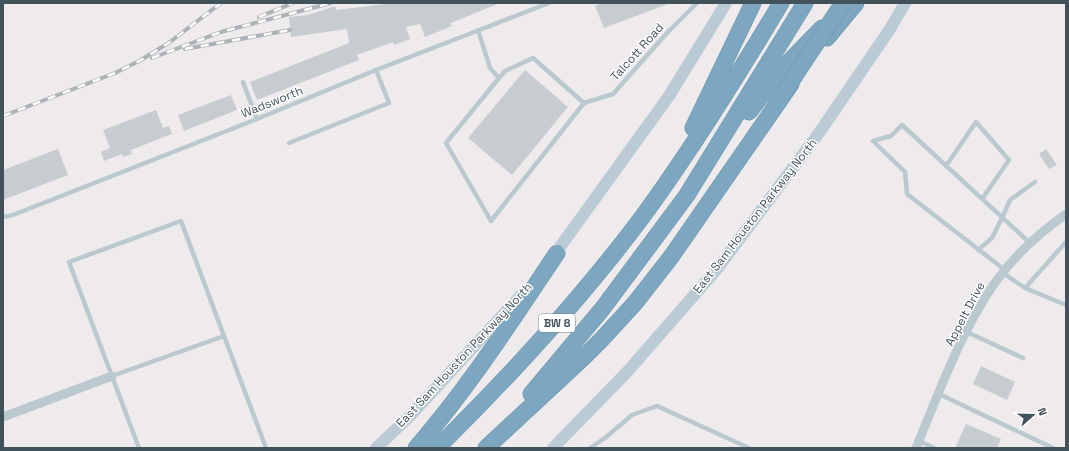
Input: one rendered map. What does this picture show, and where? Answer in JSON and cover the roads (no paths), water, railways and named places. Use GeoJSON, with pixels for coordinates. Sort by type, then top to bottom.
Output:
{"type":"FeatureCollection","features":[{"type":"Feature","properties":{"kind":"highway"},"geometry":{"type":"LineString","coordinates":[[664,187],[753,3]]}},
{"type":"Feature","properties":{"kind":"highway","name":"BW 8"},"geometry":{"type":"LineString","coordinates":[[437,448],[512,373],[570,307],[629,234],[664,187],[691,146],[781,3]]}},
{"type":"Feature","properties":{"kind":"highway","name":"BW 8"},"geometry":{"type":"LineString","coordinates":[[481,448],[541,383],[634,269],[687,195],[804,3]]}},
{"type":"Feature","properties":{"kind":"highway"},"geometry":{"type":"LineString","coordinates":[[486,448],[584,357],[618,322],[671,257],[844,3]]}},
{"type":"Feature","properties":{"kind":"highway"},"geometry":{"type":"LineString","coordinates":[[687,195],[772,82],[844,3]]}},
{"type":"Feature","properties":{"kind":"highway"},"geometry":{"type":"LineString","coordinates":[[782,95],[856,3]]}},
{"type":"Feature","properties":{"kind":"highway"},"geometry":{"type":"LineString","coordinates":[[416,448],[458,397],[509,325],[557,253]]}},
{"type":"Feature","properties":{"kind":"main road","name":"East Sam Houston Parkway North"},"geometry":{"type":"LineString","coordinates":[[376,448],[416,411],[505,314],[557,253],[669,96],[726,3]]}},
{"type":"Feature","properties":{"kind":"main road","name":"East Sam Houston Parkway North"},"geometry":{"type":"LineString","coordinates":[[554,448],[627,372],[717,269],[819,133],[890,28],[905,3]]}},
{"type":"Feature","properties":{"kind":"street","name":"Appelt Drive"},"geometry":{"type":"LineString","coordinates":[[917,444],[967,332],[983,302],[1004,272],[1030,243],[1066,214]]}},
{"type":"Feature","properties":{"kind":"street"},"geometry":{"type":"LineString","coordinates":[[3,417],[112,376]]}},
{"type":"Feature","properties":{"kind":"lane","name":"Wadsworth"},"geometry":{"type":"LineString","coordinates":[[3,217],[13,215],[257,119],[376,70],[549,3]]}},
{"type":"Feature","properties":{"kind":"lane","name":"Talcott Road"},"geometry":{"type":"LineString","coordinates":[[584,103],[613,94],[666,34],[697,3]]}},
{"type":"Feature","properties":{"kind":"lane"},"geometry":{"type":"LineString","coordinates":[[478,30],[490,68],[499,78]]}},
{"type":"Feature","properties":{"kind":"lane"},"geometry":{"type":"LineString","coordinates":[[533,58],[584,103],[491,221],[446,144],[499,78],[505,71],[533,58]]}},
{"type":"Feature","properties":{"kind":"lane"},"geometry":{"type":"LineString","coordinates":[[289,143],[389,103],[376,70]]}},
{"type":"Feature","properties":{"kind":"lane"},"geometry":{"type":"LineString","coordinates":[[243,82],[257,119]]}},
{"type":"Feature","properties":{"kind":"lane"},"geometry":{"type":"LineString","coordinates":[[946,166],[976,122],[1009,160],[982,199]]}},
{"type":"Feature","properties":{"kind":"lane"},"geometry":{"type":"LineString","coordinates":[[1030,243],[902,125],[891,136],[873,141],[904,172],[907,194],[1025,288],[1066,305]]}},
{"type":"Feature","properties":{"kind":"lane"},"geometry":{"type":"LineString","coordinates":[[978,250],[992,238],[1010,200],[1035,182]]}},
{"type":"Feature","properties":{"kind":"lane"},"geometry":{"type":"LineString","coordinates":[[139,448],[69,262],[181,221],[266,448]]}},
{"type":"Feature","properties":{"kind":"lane"},"geometry":{"type":"LineString","coordinates":[[1025,288],[1066,242]]}},
{"type":"Feature","properties":{"kind":"lane"},"geometry":{"type":"LineString","coordinates":[[967,332],[1023,358]]}},
{"type":"Feature","properties":{"kind":"lane"},"geometry":{"type":"LineString","coordinates":[[112,376],[224,336]]}},
{"type":"Feature","properties":{"kind":"lane"},"geometry":{"type":"LineString","coordinates":[[939,394],[1053,448]]}},
{"type":"Feature","properties":{"kind":"lane"},"geometry":{"type":"LineString","coordinates":[[590,448],[605,438],[632,415],[657,406],[749,448]]}},
{"type":"Feature","properties":{"kind":"lane"},"geometry":{"type":"LineString","coordinates":[[917,444],[934,448]]}},
{"type":"Feature","properties":{"kind":"railway"},"geometry":{"type":"LineString","coordinates":[[3,116],[115,73],[141,60],[170,42],[221,3]]}},
{"type":"Feature","properties":{"kind":"railway"},"geometry":{"type":"LineString","coordinates":[[259,17],[293,3]]}},
{"type":"Feature","properties":{"kind":"railway"},"geometry":{"type":"LineString","coordinates":[[152,58],[221,32],[331,3]]}},
{"type":"Feature","properties":{"kind":"railway"},"geometry":{"type":"LineString","coordinates":[[185,49],[290,30]]}}]}
